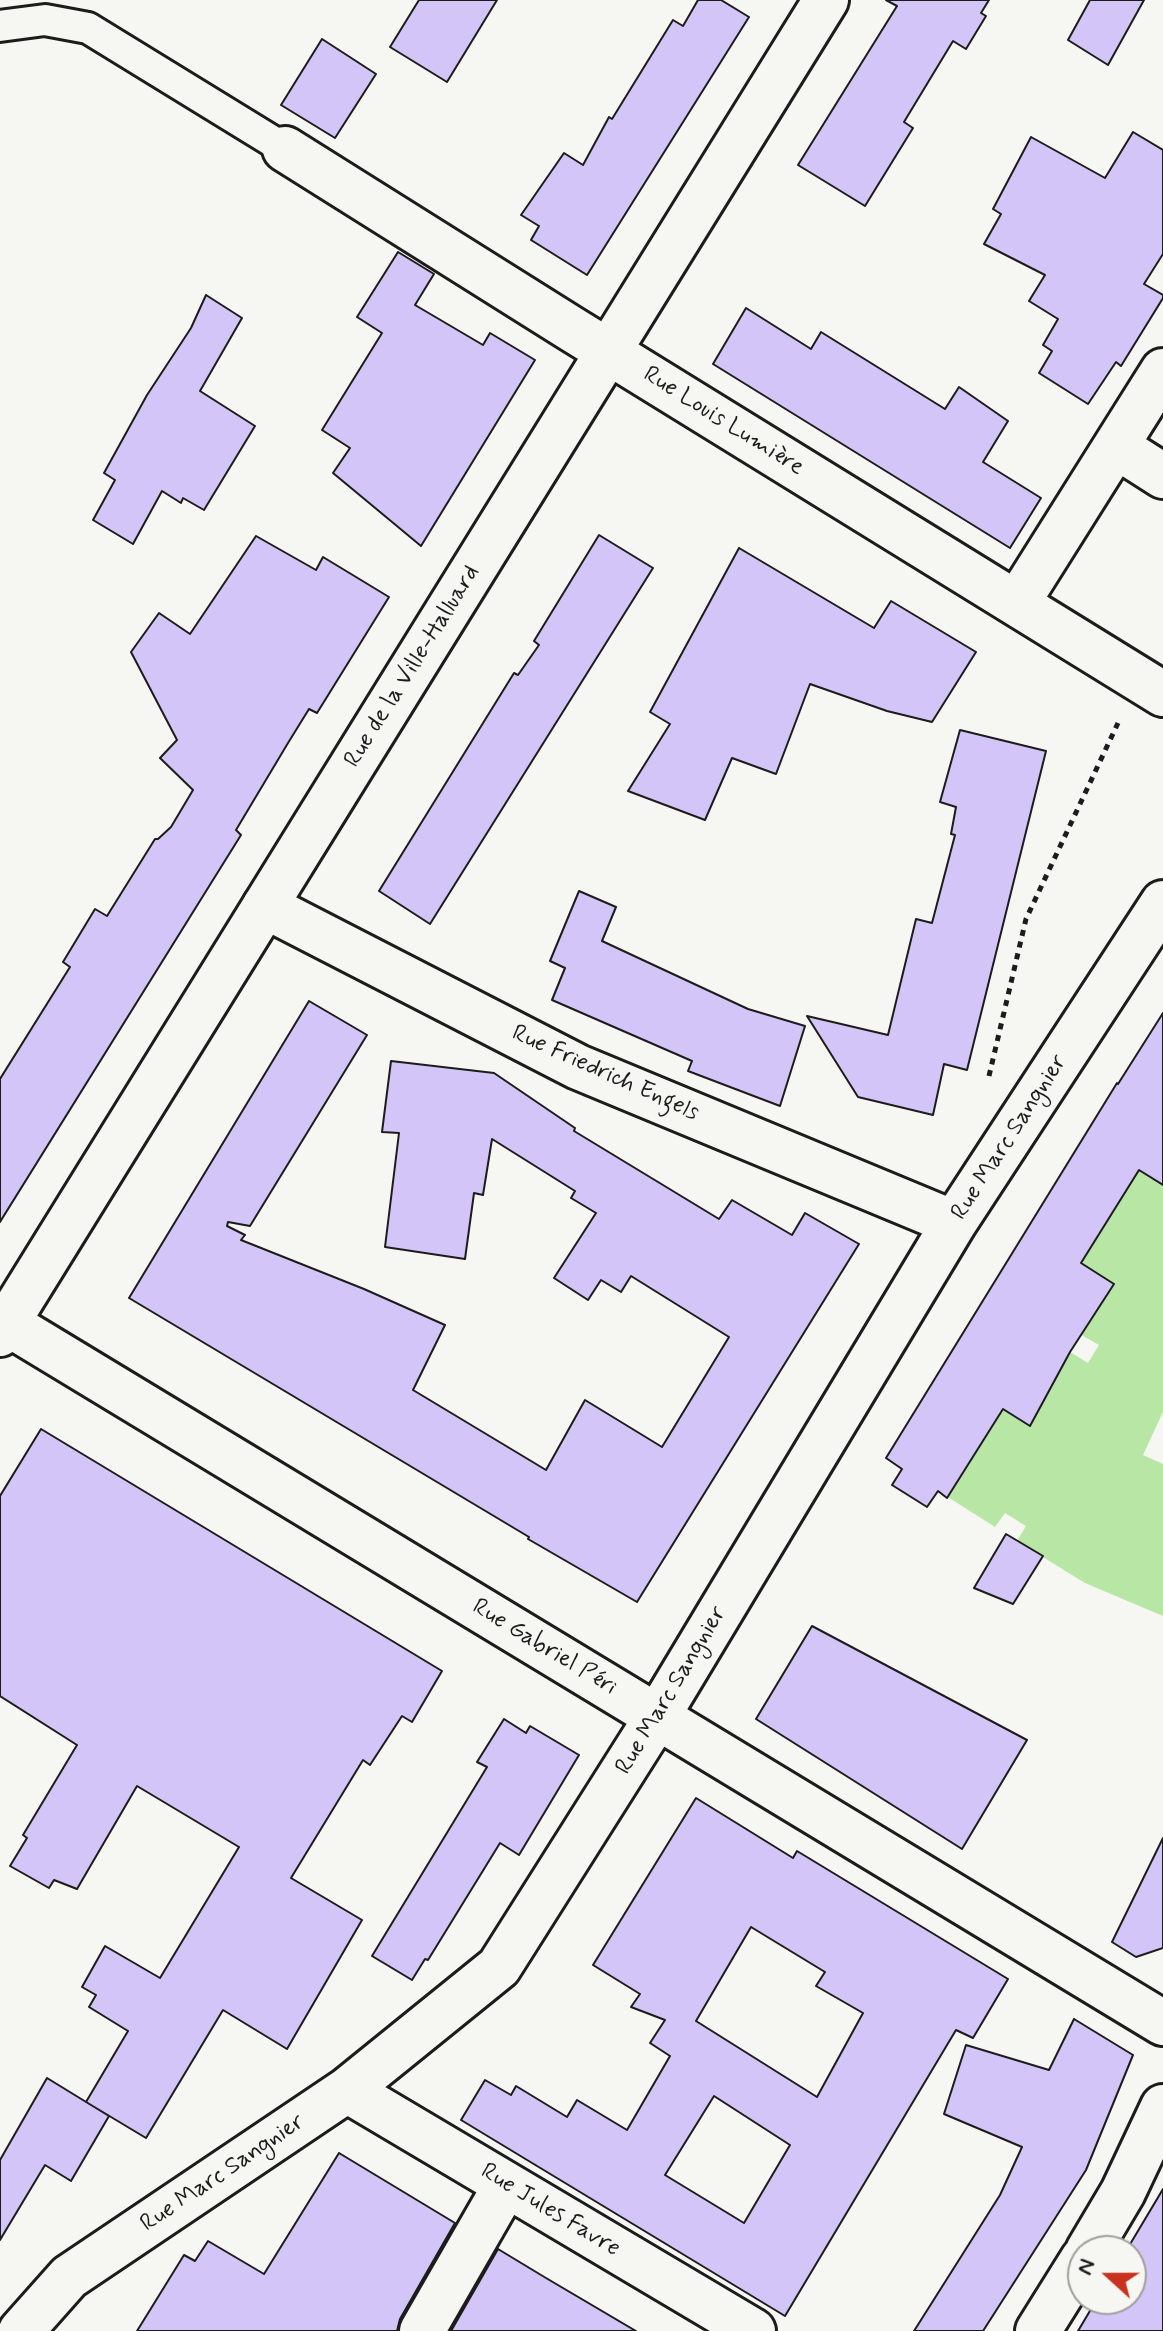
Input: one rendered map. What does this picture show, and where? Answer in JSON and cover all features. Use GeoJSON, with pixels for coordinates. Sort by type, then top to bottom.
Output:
{"type":"FeatureCollection","features":[{"type":"Feature","properties":{"kind":"street","name":"Rue de la Ville-Halluard"},"geometry":{"type":"LineString","coordinates":[[3,1328],[826,0]]}},
{"type":"Feature","properties":{"kind":"street","name":"Rue Louis Lumière"},"geometry":{"type":"LineString","coordinates":[[285,149],[1151,686]]}},
{"type":"Feature","properties":{"kind":"street"},"geometry":{"type":"LineString","coordinates":[[1017,603],[1163,371]]}},
{"type":"Feature","properties":{"kind":"street"},"geometry":{"type":"LineString","coordinates":[[1116,446],[1163,476]]}},
{"type":"Feature","properties":{"kind":"street","name":"Rue Marc Sangnier"},"geometry":{"type":"LineString","coordinates":[[21,2331],[69,2277],[347,2090],[499,1967],[657,1717],[954,1223],[1163,903]]}},
{"type":"Feature","properties":{"kind":"street","name":"Rue Friedrich Engels"},"geometry":{"type":"LineString","coordinates":[[265,906],[578,1067],[954,1223]]}},
{"type":"Feature","properties":{"kind":"street","name":"Rue Gabriel Péri"},"geometry":{"type":"LineString","coordinates":[[3,1328],[657,1717],[1163,2023]]}},
{"type":"Feature","properties":{"kind":"street","name":"Rue Jules Favre"},"geometry":{"type":"LineString","coordinates":[[347,2090],[753,2331]]}},
{"type":"Feature","properties":{"kind":"street"},"geometry":{"type":"LineString","coordinates":[[1097,2235],[1123,2192],[1163,2107]]}},
{"type":"Feature","properties":{"kind":"street"},"geometry":{"type":"LineString","coordinates":[[422,2331],[506,2185]]}},
{"type":"Feature","properties":{"kind":"street"},"geometry":{"type":"LineString","coordinates":[[1038,2331],[1067,2285]]}},
{"type":"Feature","properties":{"kind":"lane"},"geometry":{"type":"LineString","coordinates":[[0,26],[45,20],[88,28],[285,149]]}},
{"type":"Feature","properties":{"kind":"path"},"geometry":{"type":"LineString","coordinates":[[987,1086],[1026,919],[1151,686]]}},
{"type":"Feature","properties":{"kind":"green space"},"geometry":{"type":"Polygon","coordinates":[[[1133,1166],[1156,1181],[1163,1171],[1163,1412],[1143,1455],[1163,1464],[1163,1616],[1085,1583],[1017,1541],[1026,1526],[1005,1513],[995,1527],[940,1492],[973,1441],[985,1429],[990,1431],[1003,1409],[1030,1425],[1042,1403],[1025,1392],[1055,1343],[1038,1333],[1054,1308],[1083,1327],[1114,1284],[1093,1270],[1080,1288],[1069,1282],[1110,1217],[1101,1212],[1122,1180],[1124,1182],[1133,1166]],[[1071,1329],[1059,1345],[1088,1363],[1099,1345],[1071,1329]]]}},
{"type":"Feature","properties":{"kind":"building"},"geometry":{"type":"Polygon","coordinates":[[[419,0],[497,0],[447,82],[390,47],[419,0]]]}},
{"type":"Feature","properties":{"kind":"building"},"geometry":{"type":"Polygon","coordinates":[[[698,0],[721,0],[749,17],[587,275],[531,240],[539,226],[521,215],[564,153],[583,165],[609,117],[612,119],[673,20],[683,26],[698,0]]]}},
{"type":"Feature","properties":{"kind":"building"},"geometry":{"type":"Polygon","coordinates":[[[886,0],[989,0],[981,13],[986,16],[966,49],[953,41],[904,122],[913,128],[865,206],[798,165],[897,6],[886,0]]]}},
{"type":"Feature","properties":{"kind":"building"},"geometry":{"type":"Polygon","coordinates":[[[1090,0],[1144,0],[1108,65],[1068,40],[1090,0]]]}},
{"type":"Feature","properties":{"kind":"building"},"geometry":{"type":"Polygon","coordinates":[[[322,39],[376,74],[335,138],[281,105],[322,39]]]}},
{"type":"Feature","properties":{"kind":"building"},"geometry":{"type":"Polygon","coordinates":[[[1133,132],[1163,150],[1163,254],[1144,284],[1163,295],[1163,298],[1121,366],[1116,362],[1088,404],[1039,373],[1052,351],[1043,345],[1058,319],[1029,301],[1045,275],[984,244],[1001,214],[993,209],[1031,137],[1105,178],[1133,132]]]}},
{"type":"Feature","properties":{"kind":"building"},"geometry":{"type":"Polygon","coordinates":[[[398,252],[434,274],[415,305],[483,345],[490,333],[535,360],[421,546],[333,473],[350,448],[322,430],[382,333],[357,317],[398,252]]]}},
{"type":"Feature","properties":{"kind":"building"},"geometry":{"type":"Polygon","coordinates":[[[206,295],[242,318],[200,391],[255,426],[204,510],[183,498],[181,503],[162,491],[133,544],[93,520],[115,480],[104,473],[147,395],[191,328],[206,295]]]}},
{"type":"Feature","properties":{"kind":"building"},"geometry":{"type":"Polygon","coordinates":[[[746,308],[811,349],[821,332],[945,409],[959,387],[1008,421],[983,462],[1041,498],[1010,548],[713,364],[746,308]]]}},
{"type":"Feature","properties":{"kind":"building"},"geometry":{"type":"Polygon","coordinates":[[[599,535],[653,568],[430,924],[379,891],[514,673],[518,675],[539,645],[534,641],[599,535]]]}},
{"type":"Feature","properties":{"kind":"building"},"geometry":{"type":"Polygon","coordinates":[[[256,536],[316,570],[323,557],[389,597],[317,713],[309,709],[236,830],[241,835],[0,1222],[0,1079],[70,967],[63,962],[95,909],[107,916],[155,839],[171,827],[193,790],[160,758],[177,740],[131,652],[159,613],[190,634],[256,536]]]}},
{"type":"Feature","properties":{"kind":"building"},"geometry":{"type":"Polygon","coordinates":[[[739,548],[874,628],[891,601],[976,652],[932,722],[887,711],[810,684],[776,774],[732,758],[705,820],[628,791],[670,724],[650,712],[739,548]]]}},
{"type":"Feature","properties":{"kind":"building"},"geometry":{"type":"Polygon","coordinates":[[[960,730],[1046,751],[967,1070],[944,1064],[933,1115],[858,1097],[807,1016],[888,1035],[916,919],[932,923],[955,835],[951,834],[956,807],[940,802],[960,730]]]}},
{"type":"Feature","properties":{"kind":"building"},"geometry":{"type":"Polygon","coordinates":[[[579,891],[616,907],[602,941],[748,1009],[805,1026],[780,1106],[688,1071],[692,1061],[552,1000],[565,968],[550,961],[579,891]]]}},
{"type":"Feature","properties":{"kind":"building"},"geometry":{"type":"Polygon","coordinates":[[[309,1001],[367,1035],[250,1226],[228,1222],[227,1226],[245,1235],[241,1240],[445,1325],[413,1390],[546,1470],[585,1400],[662,1447],[729,1337],[631,1276],[621,1292],[601,1280],[588,1300],[554,1278],[596,1213],[571,1198],[575,1191],[492,1139],[483,1195],[474,1193],[465,1259],[385,1247],[399,1133],[382,1132],[391,1061],[494,1073],[575,1128],[574,1131],[719,1219],[732,1200],[792,1235],[805,1213],[859,1244],[637,1602],[129,1298],[309,1001]]]}},
{"type":"Feature","properties":{"kind":"building"},"geometry":{"type":"Polygon","coordinates":[[[1163,1013],[1163,1185],[1139,1170],[1081,1263],[1114,1284],[1070,1352],[1030,1426],[1003,1409],[947,1498],[938,1491],[927,1507],[892,1485],[902,1469],[886,1458],[1163,1013]]]}},
{"type":"Feature","properties":{"kind":"building"},"geometry":{"type":"Polygon","coordinates":[[[41,1429],[442,1671],[412,1722],[402,1716],[370,1765],[363,1760],[291,1878],[362,1920],[287,2049],[223,2010],[146,2138],[86,2102],[128,2031],[89,2007],[96,1995],[82,1987],[105,1946],[160,1978],[239,1847],[137,1786],[77,1889],[54,1880],[49,1888],[10,1866],[27,1838],[23,1835],[77,1745],[0,1696],[0,1496],[41,1429]]]}},
{"type":"Feature","properties":{"kind":"building"},"geometry":{"type":"Polygon","coordinates":[[[1006,1534],[1043,1556],[1013,1604],[974,1588],[1006,1534]]]}},
{"type":"Feature","properties":{"kind":"building"},"geometry":{"type":"Polygon","coordinates":[[[812,1626],[1027,1740],[962,1849],[756,1719],[812,1626]]]}},
{"type":"Feature","properties":{"kind":"building"},"geometry":{"type":"Polygon","coordinates":[[[504,1719],[526,1733],[530,1726],[579,1755],[519,1855],[500,1843],[428,1960],[425,1959],[412,1980],[372,1956],[487,1767],[477,1762],[504,1719]]]}},
{"type":"Feature","properties":{"kind":"building"},"geometry":{"type":"Polygon","coordinates":[[[696,1798],[793,1858],[797,1851],[1008,1979],[973,2038],[956,2030],[785,2316],[461,2120],[485,2080],[511,2095],[516,2086],[567,2117],[577,2100],[627,2130],[670,2056],[650,2043],[665,2020],[631,2007],[640,1994],[593,1965],[696,1798]],[[751,1927],[696,2021],[817,2097],[863,2013],[816,1986],[825,1972],[751,1927]],[[714,2096],[665,2175],[744,2223],[790,2145],[714,2096]]]}},
{"type":"Feature","properties":{"kind":"building"},"geometry":{"type":"Polygon","coordinates":[[[1163,1838],[1163,1948],[1136,1957],[1112,1942],[1163,1838]]]}},
{"type":"Feature","properties":{"kind":"building"},"geometry":{"type":"Polygon","coordinates":[[[1074,2019],[1133,2055],[1086,2170],[983,2331],[914,2331],[1000,2195],[1022,2147],[944,2114],[966,2045],[1049,2070],[1074,2019]]]}},
{"type":"Feature","properties":{"kind":"building"},"geometry":{"type":"Polygon","coordinates":[[[47,2078],[109,2116],[71,2181],[45,2165],[0,2240],[0,2160],[47,2078]]]}},
{"type":"Feature","properties":{"kind":"building"},"geometry":{"type":"Polygon","coordinates":[[[339,2153],[455,2223],[400,2319],[397,2331],[137,2331],[184,2255],[195,2261],[208,2241],[264,2274],[339,2153]]]}},
{"type":"Feature","properties":{"kind":"building"},"geometry":{"type":"Polygon","coordinates":[[[1163,2189],[1163,2331],[1078,2331],[1088,2315],[1147,2315],[1147,2235],[1136,2235],[1163,2189]]]}},
{"type":"Feature","properties":{"kind":"building"},"geometry":{"type":"Polygon","coordinates":[[[498,2249],[546,2278],[636,2331],[451,2331],[498,2249]]]}}]}
